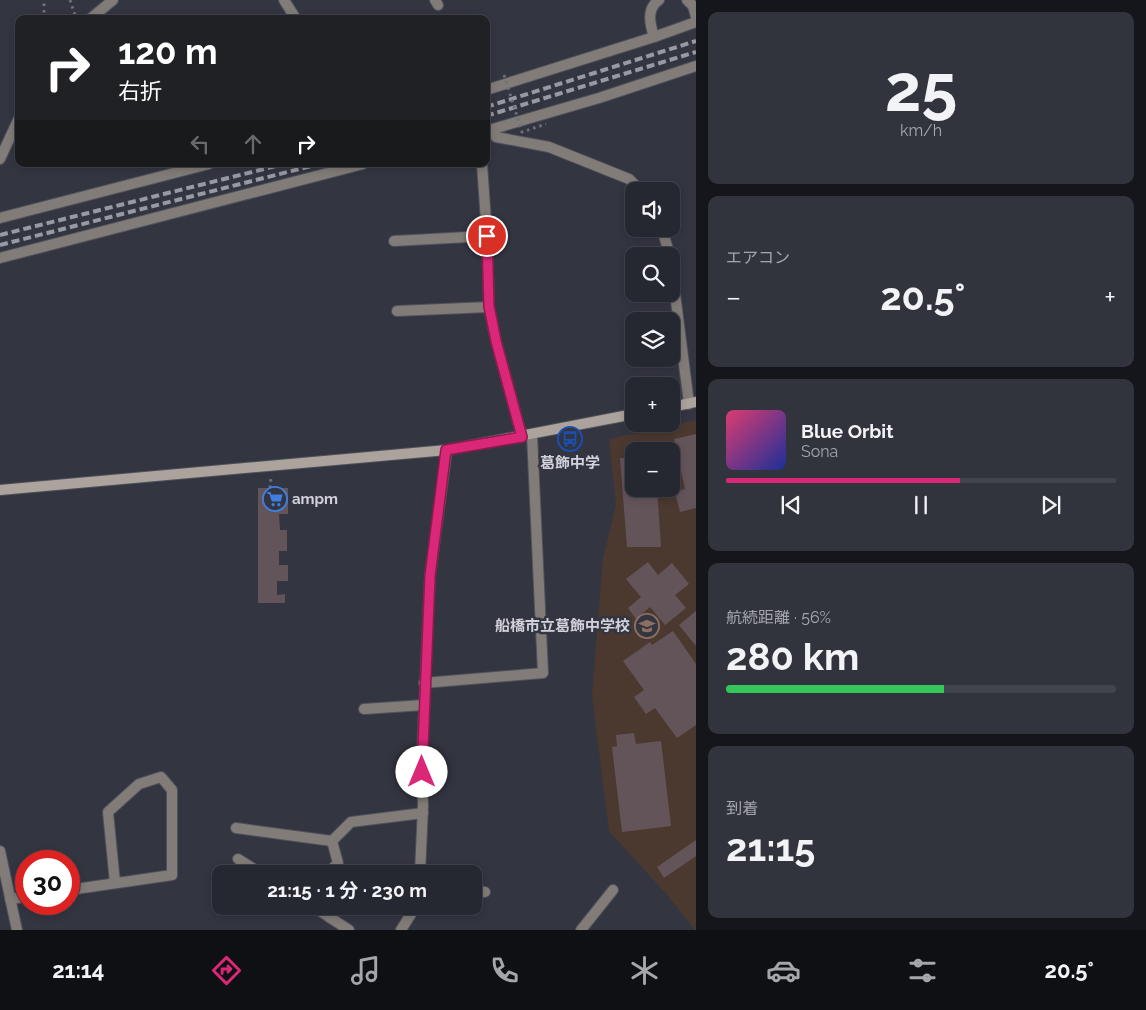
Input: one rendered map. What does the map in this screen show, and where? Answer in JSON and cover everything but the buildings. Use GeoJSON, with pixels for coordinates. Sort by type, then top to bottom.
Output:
{"type":"FeatureCollection","features":[{"type":"Feature","properties":{"kind":"street"},"geometry":{"type":"LineString","coordinates":[[95,15],[113,0]]}},
{"type":"Feature","properties":{"kind":"street"},"geometry":{"type":"LineString","coordinates":[[284,0],[293,15]]}},
{"type":"Feature","properties":{"kind":"street"},"geometry":{"type":"LineString","coordinates":[[687,0],[693,6],[696,16]]}},
{"type":"Feature","properties":{"kind":"street"},"geometry":{"type":"LineString","coordinates":[[654,1],[650,13],[654,37]]}},
{"type":"Feature","properties":{"kind":"street"},"geometry":{"type":"LineString","coordinates":[[490,89],[696,22]]}},
{"type":"Feature","properties":{"kind":"street"},"geometry":{"type":"LineString","coordinates":[[631,182],[549,147],[496,137],[490,130],[599,98],[696,66]]}},
{"type":"Feature","properties":{"kind":"street"},"geometry":{"type":"LineString","coordinates":[[0,158],[15,126]]}},
{"type":"Feature","properties":{"kind":"street"},"geometry":{"type":"LineString","coordinates":[[0,218],[197,167]]}},
{"type":"Feature","properties":{"kind":"street"},"geometry":{"type":"LineString","coordinates":[[0,258],[351,167]]}},
{"type":"Feature","properties":{"kind":"street"},"geometry":{"type":"LineString","coordinates":[[424,683],[543,673],[527,436],[496,341],[489,306],[482,167]]}},
{"type":"Feature","properties":{"kind":"street"},"geometry":{"type":"LineString","coordinates":[[394,241],[487,236]]}},
{"type":"Feature","properties":{"kind":"street"},"geometry":{"type":"LineString","coordinates":[[677,302],[693,403],[680,405]]}},
{"type":"Feature","properties":{"kind":"street"},"geometry":{"type":"LineString","coordinates":[[397,312],[489,306]]}},
{"type":"Feature","properties":{"kind":"street"},"geometry":{"type":"LineString","coordinates":[[0,490],[446,450],[625,416]]}},
{"type":"Feature","properties":{"kind":"street"},"geometry":{"type":"LineString","coordinates":[[420,865],[423,813],[424,683],[430,576],[446,450]]}},
{"type":"Feature","properties":{"kind":"street"},"geometry":{"type":"LineString","coordinates":[[364,709],[424,704]]}},
{"type":"Feature","properties":{"kind":"street"},"geometry":{"type":"LineString","coordinates":[[80,888],[172,875],[172,790],[161,777],[139,784],[108,812],[115,883]]}},
{"type":"Feature","properties":{"kind":"street"},"geometry":{"type":"LineString","coordinates":[[332,841],[351,822],[423,813]]}},
{"type":"Feature","properties":{"kind":"street"},"geometry":{"type":"LineString","coordinates":[[236,828],[332,841]]}},
{"type":"Feature","properties":{"kind":"street"},"geometry":{"type":"LineString","coordinates":[[332,841],[338,863],[336,865]]}},
{"type":"Feature","properties":{"kind":"street"},"geometry":{"type":"LineString","coordinates":[[0,852],[17,930]]}},
{"type":"Feature","properties":{"kind":"street"},"geometry":{"type":"LineString","coordinates":[[238,858],[248,865]]}},
{"type":"Feature","properties":{"kind":"street"},"geometry":{"type":"LineString","coordinates":[[581,930],[614,890]]}},
{"type":"Feature","properties":{"kind":"street"},"geometry":{"type":"LineString","coordinates":[[10,899],[15,898]]}},
{"type":"Feature","properties":{"kind":"street"},"geometry":{"type":"LineString","coordinates":[[326,915],[349,930]]}},
{"type":"Feature","properties":{"kind":"street"},"geometry":{"type":"LineString","coordinates":[[401,930],[410,915]]}},
{"type":"Feature","properties":{"kind":"path"},"geometry":{"type":"LineString","coordinates":[[44,0],[44,15]]}},
{"type":"Feature","properties":{"kind":"path"},"geometry":{"type":"LineString","coordinates":[[70,0],[75,15]]}},
{"type":"Feature","properties":{"kind":"path"},"geometry":{"type":"LineString","coordinates":[[504,75],[522,132],[546,124]]}},
{"type":"Feature","properties":{"kind":"path"},"geometry":{"type":"LineString","coordinates":[[270,488],[271,476]]}},
{"type":"Feature","properties":{"kind":"shaded area","name":"船橋市立葛飾中学校"},"geometry":{"type":"Polygon","coordinates":[[[696,420],[696,930],[609,831],[592,695],[603,558],[616,505],[609,439],[641,432],[680,432],[680,423],[696,420]]]}},
{"type":"Feature","properties":{"kind":"railway"},"geometry":{"type":"LineString","coordinates":[[490,106],[696,41]]}},
{"type":"Feature","properties":{"kind":"railway"},"geometry":{"type":"LineString","coordinates":[[490,115],[696,52]]}},
{"type":"Feature","properties":{"kind":"railway"},"geometry":{"type":"LineString","coordinates":[[0,235],[272,167]]}},
{"type":"Feature","properties":{"kind":"railway"},"geometry":{"type":"LineString","coordinates":[[0,245],[307,167]]}},
{"type":"Feature","properties":{"kind":"place","name":"葛飾中学"},"geometry":{"type":"Point","coordinates":[570,439]}},
{"type":"Feature","properties":{"kind":"place","name":"ampm"},"geometry":{"type":"Point","coordinates":[275,499]}},
{"type":"Feature","properties":{"kind":"place","name":"船橋市立葛飾中学校"},"geometry":{"type":"Point","coordinates":[647,626]}},
{"type":"Feature","properties":{"kind":"route"},"geometry":{"type":"LineString","coordinates":[[422,772],[424,683],[430,576],[446,450],[522,437],[496,341],[489,306],[487,236]]}}]}
